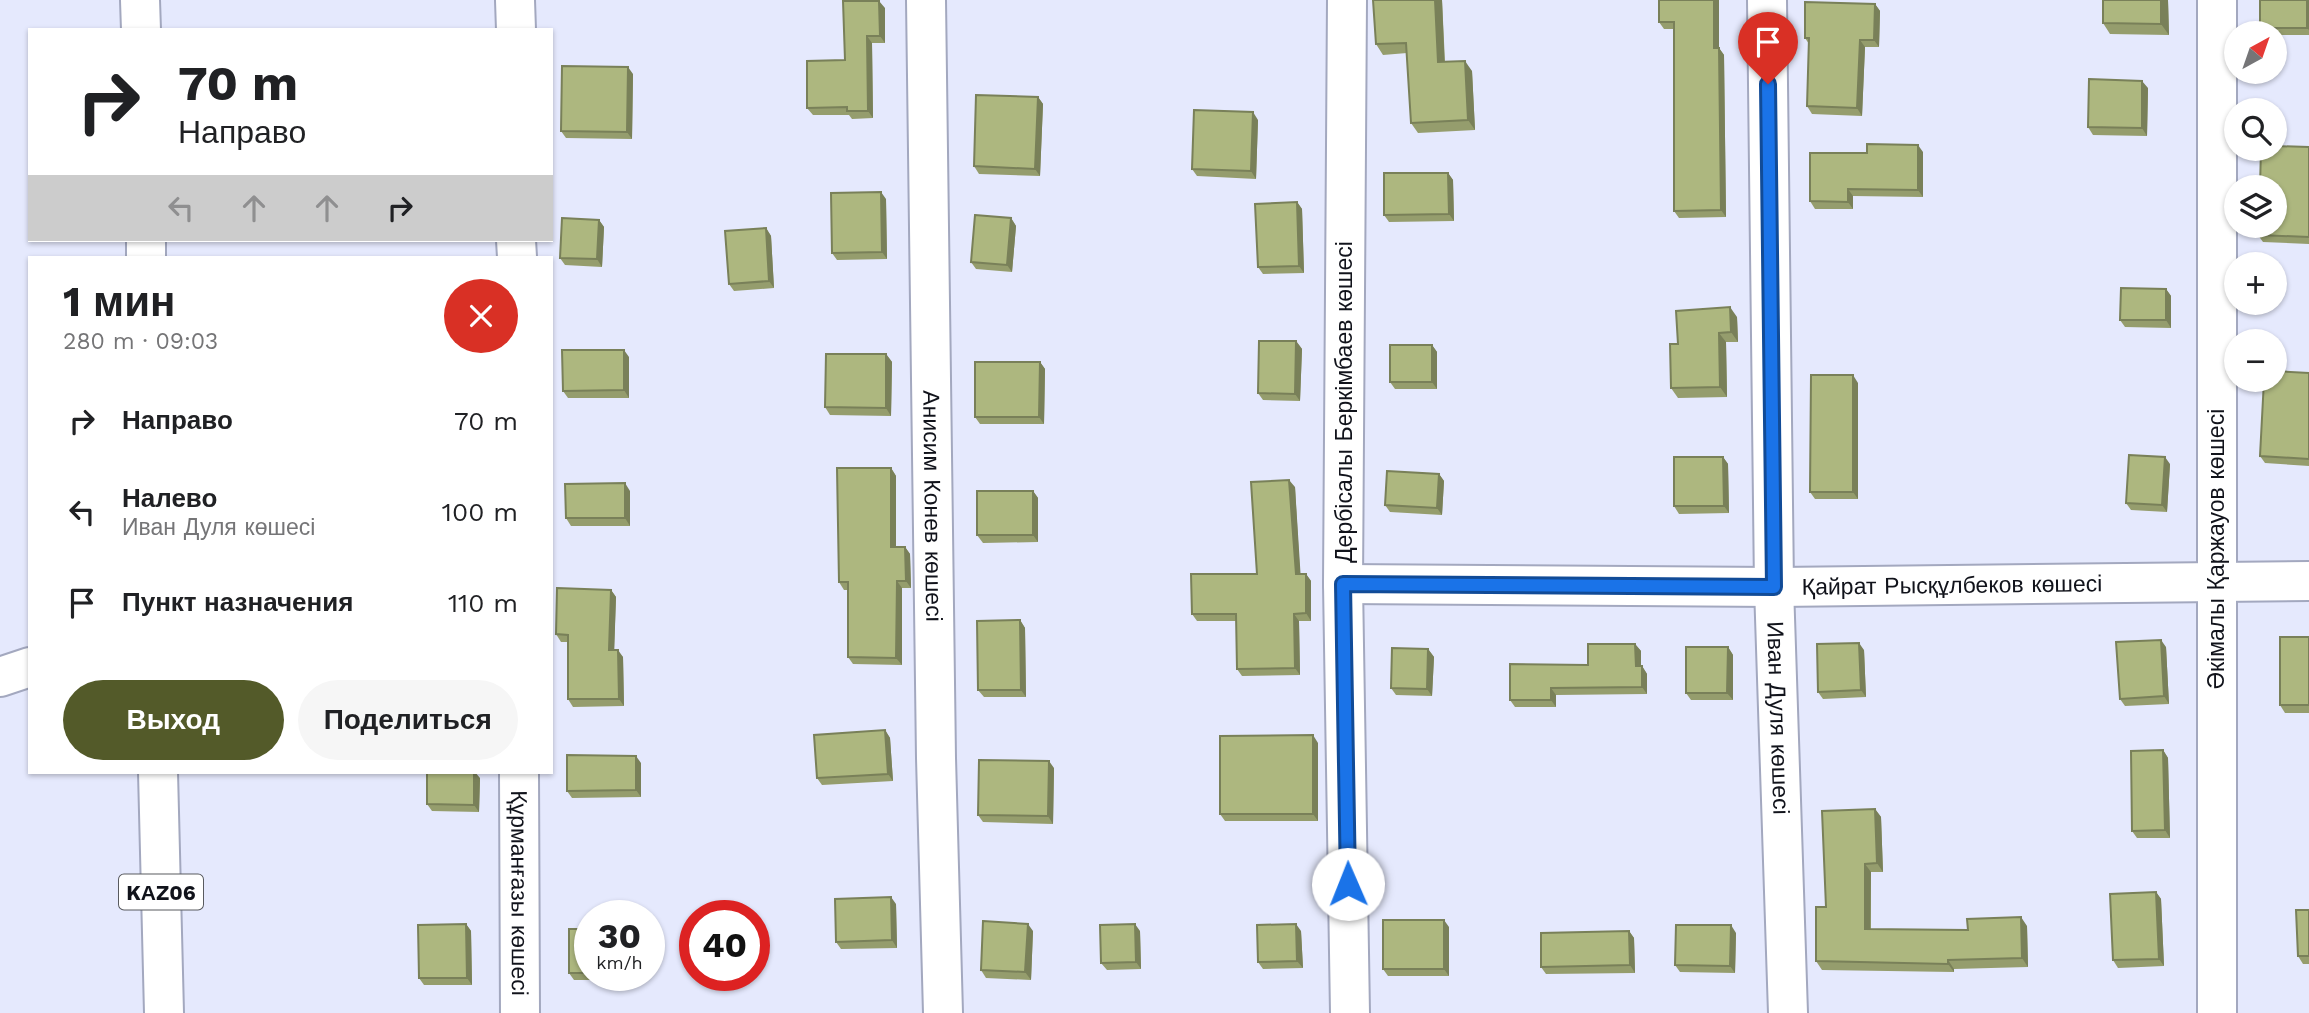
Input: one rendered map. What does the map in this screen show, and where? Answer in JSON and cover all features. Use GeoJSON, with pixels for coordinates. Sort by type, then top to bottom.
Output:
{"type":"FeatureCollection","features":[{"type":"Feature","properties":{"kind":"main road"},"geometry":{"type":"LineString","coordinates":[[140,0],[141,28]]}},
{"type":"Feature","properties":{"kind":"main road"},"geometry":{"type":"LineString","coordinates":[[515,0],[516,28]]}},
{"type":"Feature","properties":{"kind":"main road","name":"Анисим Конев көшесі"},"geometry":{"type":"LineString","coordinates":[[926,0],[936,758],[943,1013]]}},
{"type":"Feature","properties":{"kind":"main road","name":"Дербісалы Беркімбаев көшесі"},"geometry":{"type":"LineString","coordinates":[[1347,0],[1343,584],[1350,1013]]}},
{"type":"Feature","properties":{"kind":"main road","name":"Иван Дуля көшесі"},"geometry":{"type":"LineString","coordinates":[[1767,0],[1774,587],[1788,1013]]}},
{"type":"Feature","properties":{"kind":"main road","name":"Әкімалы Қаржауов көшесі"},"geometry":{"type":"LineString","coordinates":[[2217,0],[2217,1013]]}},
{"type":"Feature","properties":{"kind":"main road","name":"Қайрат Рысқұлбеков көшесі"},"geometry":{"type":"LineString","coordinates":[[1343,584],[1774,587],[2309,581]]}},
{"type":"Feature","properties":{"kind":"main road"},"geometry":{"type":"LineString","coordinates":[[0,677],[28,668]]}},
{"type":"Feature","properties":{"kind":"main road","name":"KАZ06"},"geometry":{"type":"LineString","coordinates":[[158,774],[164,1013]]}},
{"type":"Feature","properties":{"kind":"main road","name":"Құрманғазы көшесі"},"geometry":{"type":"LineString","coordinates":[[519,774],[520,1013]]}},
{"type":"Feature","properties":{"kind":"building"},"geometry":{"type":"Polygon","coordinates":[[[1373,0],[1435,0],[1438,62],[1465,61],[1468,120],[1411,123],[1406,43],[1376,44],[1373,0]]]}},
{"type":"Feature","properties":{"kind":"building"},"geometry":{"type":"Polygon","coordinates":[[[1659,0],[1714,0],[1714,48],[1719,48],[1721,210],[1674,211],[1674,22],[1659,22],[1659,0]]]}},
{"type":"Feature","properties":{"kind":"building"},"geometry":{"type":"Polygon","coordinates":[[[2103,0],[2161,0],[2161,24],[2103,23],[2103,0]]]}},
{"type":"Feature","properties":{"kind":"building"},"geometry":{"type":"Polygon","coordinates":[[[2260,0],[2307,0],[2307,28],[2287,28],[2287,21],[2260,21],[2260,0]]]}},
{"type":"Feature","properties":{"kind":"building"},"geometry":{"type":"Polygon","coordinates":[[[843,1],[879,1],[880,36],[867,36],[868,111],[847,111],[847,107],[807,108],[807,61],[845,60],[843,1]]]}},
{"type":"Feature","properties":{"kind":"building"},"geometry":{"type":"Polygon","coordinates":[[[1805,2],[1875,4],[1874,40],[1860,40],[1857,108],[1807,106],[1809,38],[1805,38],[1805,2]]]}},
{"type":"Feature","properties":{"kind":"building"},"geometry":{"type":"Polygon","coordinates":[[[562,66],[628,67],[627,132],[561,131],[562,66]]]}},
{"type":"Feature","properties":{"kind":"building"},"geometry":{"type":"Polygon","coordinates":[[[2089,79],[2142,81],[2142,128],[2088,127],[2089,79]]]}},
{"type":"Feature","properties":{"kind":"building"},"geometry":{"type":"Polygon","coordinates":[[[976,95],[1038,97],[1035,169],[974,166],[976,95]]]}},
{"type":"Feature","properties":{"kind":"building"},"geometry":{"type":"Polygon","coordinates":[[[1194,110],[1253,112],[1251,171],[1192,169],[1194,110]]]}},
{"type":"Feature","properties":{"kind":"building"},"geometry":{"type":"Polygon","coordinates":[[[1867,144],[1918,145],[1918,190],[1848,189],[1848,202],[1810,201],[1810,153],[1867,153],[1867,144]]]}},
{"type":"Feature","properties":{"kind":"building"},"geometry":{"type":"Polygon","coordinates":[[[2287,146],[2309,147],[2309,237],[2287,236],[2287,175],[2260,175],[2261,161],[2287,161],[2287,146]]]}},
{"type":"Feature","properties":{"kind":"building"},"geometry":{"type":"Polygon","coordinates":[[[1384,173],[1448,173],[1449,214],[1384,215],[1384,173]]]}},
{"type":"Feature","properties":{"kind":"building"},"geometry":{"type":"Polygon","coordinates":[[[881,192],[882,252],[832,253],[831,193],[881,192]]]}},
{"type":"Feature","properties":{"kind":"building"},"geometry":{"type":"Polygon","coordinates":[[[1297,202],[1299,266],[1258,267],[1255,204],[1297,202]]]}},
{"type":"Feature","properties":{"kind":"building"},"geometry":{"type":"Polygon","coordinates":[[[975,215],[1011,218],[1007,265],[971,262],[975,215]]]}},
{"type":"Feature","properties":{"kind":"building"},"geometry":{"type":"Polygon","coordinates":[[[562,218],[599,220],[597,259],[560,258],[562,218]]]}},
{"type":"Feature","properties":{"kind":"building"},"geometry":{"type":"Polygon","coordinates":[[[766,228],[769,281],[729,284],[725,231],[766,228]]]}},
{"type":"Feature","properties":{"kind":"building"},"geometry":{"type":"Polygon","coordinates":[[[2121,288],[2166,289],[2166,320],[2120,320],[2121,288]]]}},
{"type":"Feature","properties":{"kind":"building"},"geometry":{"type":"Polygon","coordinates":[[[1730,307],[1731,332],[1719,333],[1720,387],[1671,388],[1670,344],[1678,344],[1676,311],[1730,307]]]}},
{"type":"Feature","properties":{"kind":"building"},"geometry":{"type":"Polygon","coordinates":[[[1259,341],[1296,341],[1295,394],[1258,393],[1259,341]]]}},
{"type":"Feature","properties":{"kind":"building"},"geometry":{"type":"Polygon","coordinates":[[[1390,345],[1432,345],[1432,382],[1390,382],[1390,345]]]}},
{"type":"Feature","properties":{"kind":"building"},"geometry":{"type":"Polygon","coordinates":[[[562,350],[624,350],[624,390],[563,391],[562,350]]]}},
{"type":"Feature","properties":{"kind":"building"},"geometry":{"type":"Polygon","coordinates":[[[826,354],[886,354],[886,408],[825,407],[826,354]]]}},
{"type":"Feature","properties":{"kind":"building"},"geometry":{"type":"Polygon","coordinates":[[[975,362],[1040,362],[1039,417],[975,417],[975,362]]]}},
{"type":"Feature","properties":{"kind":"building"},"geometry":{"type":"Polygon","coordinates":[[[2287,372],[2309,373],[2309,459],[2260,456],[2263,392],[2287,392],[2287,372]]]}},
{"type":"Feature","properties":{"kind":"building"},"geometry":{"type":"Polygon","coordinates":[[[1811,375],[1853,375],[1853,492],[1810,492],[1811,375]]]}},
{"type":"Feature","properties":{"kind":"building"},"geometry":{"type":"Polygon","coordinates":[[[2129,455],[2165,457],[2162,505],[2126,503],[2129,455]]]}},
{"type":"Feature","properties":{"kind":"building"},"geometry":{"type":"Polygon","coordinates":[[[1674,457],[1723,457],[1724,506],[1674,506],[1674,457]]]}},
{"type":"Feature","properties":{"kind":"building"},"geometry":{"type":"Polygon","coordinates":[[[837,468],[891,468],[891,547],[905,547],[906,581],[897,581],[896,658],[848,657],[848,582],[839,582],[837,468]]]}},
{"type":"Feature","properties":{"kind":"building"},"geometry":{"type":"Polygon","coordinates":[[[1387,471],[1439,474],[1437,508],[1385,505],[1387,471]]]}},
{"type":"Feature","properties":{"kind":"building"},"geometry":{"type":"Polygon","coordinates":[[[1289,480],[1296,574],[1306,574],[1306,613],[1294,614],[1295,668],[1237,669],[1236,614],[1192,614],[1191,574],[1257,574],[1251,482],[1289,480]]]}},
{"type":"Feature","properties":{"kind":"building"},"geometry":{"type":"Polygon","coordinates":[[[625,483],[625,518],[566,518],[565,484],[625,483]]]}},
{"type":"Feature","properties":{"kind":"building"},"geometry":{"type":"Polygon","coordinates":[[[977,491],[1033,491],[1033,535],[977,535],[977,491]]]}},
{"type":"Feature","properties":{"kind":"building"},"geometry":{"type":"Polygon","coordinates":[[[557,588],[611,590],[609,650],[618,650],[619,699],[568,699],[568,635],[556,634],[557,588]]]}},
{"type":"Feature","properties":{"kind":"building"},"geometry":{"type":"Polygon","coordinates":[[[1020,620],[1021,690],[978,690],[977,621],[1020,620]]]}},
{"type":"Feature","properties":{"kind":"building"},"geometry":{"type":"Polygon","coordinates":[[[2280,637],[2309,637],[2309,705],[2280,705],[2280,637]]]}},
{"type":"Feature","properties":{"kind":"building"},"geometry":{"type":"Polygon","coordinates":[[[2161,640],[2164,696],[2120,699],[2116,642],[2161,640]]]}},
{"type":"Feature","properties":{"kind":"building"},"geometry":{"type":"Polygon","coordinates":[[[1859,643],[1861,690],[1818,692],[1817,644],[1859,643]]]}},
{"type":"Feature","properties":{"kind":"building"},"geometry":{"type":"Polygon","coordinates":[[[1588,644],[1635,644],[1636,666],[1642,666],[1642,687],[1551,688],[1551,700],[1510,700],[1510,664],[1588,665],[1588,644]]]}},
{"type":"Feature","properties":{"kind":"building"},"geometry":{"type":"Polygon","coordinates":[[[1686,647],[1728,647],[1727,693],[1686,693],[1686,647]]]}},
{"type":"Feature","properties":{"kind":"building"},"geometry":{"type":"Polygon","coordinates":[[[1392,648],[1428,649],[1427,689],[1391,688],[1392,648]]]}},
{"type":"Feature","properties":{"kind":"building"},"geometry":{"type":"Polygon","coordinates":[[[885,730],[888,774],[817,778],[814,735],[885,730]]]}},
{"type":"Feature","properties":{"kind":"building"},"geometry":{"type":"Polygon","coordinates":[[[1313,735],[1313,814],[1220,814],[1220,736],[1313,735]]]}},
{"type":"Feature","properties":{"kind":"building"},"geometry":{"type":"Polygon","coordinates":[[[2163,750],[2165,830],[2132,831],[2131,751],[2163,750]]]}},
{"type":"Feature","properties":{"kind":"building"},"geometry":{"type":"Polygon","coordinates":[[[567,755],[636,756],[636,790],[567,791],[567,755]]]}},
{"type":"Feature","properties":{"kind":"building"},"geometry":{"type":"Polygon","coordinates":[[[979,760],[1049,761],[1048,816],[978,815],[979,760]]]}},
{"type":"Feature","properties":{"kind":"building"},"geometry":{"type":"Polygon","coordinates":[[[427,774],[474,774],[474,805],[427,804],[427,774]]]}},
{"type":"Feature","properties":{"kind":"building"},"geometry":{"type":"Polygon","coordinates":[[[1875,809],[1877,863],[1865,864],[1865,929],[1968,930],[1967,919],[2021,917],[2022,958],[1948,960],[1948,964],[1816,961],[1816,907],[1826,907],[1822,811],[1875,809]]]}},
{"type":"Feature","properties":{"kind":"building"},"geometry":{"type":"Polygon","coordinates":[[[2156,892],[2159,959],[2113,960],[2110,894],[2156,892]]]}},
{"type":"Feature","properties":{"kind":"building"},"geometry":{"type":"Polygon","coordinates":[[[891,897],[892,940],[836,942],[835,899],[891,897]]]}},
{"type":"Feature","properties":{"kind":"building"},"geometry":{"type":"Polygon","coordinates":[[[2296,910],[2309,910],[2309,956],[2298,956],[2296,910]]]}},
{"type":"Feature","properties":{"kind":"building"},"geometry":{"type":"Polygon","coordinates":[[[1383,920],[1444,920],[1444,969],[1383,969],[1383,920]]]}},
{"type":"Feature","properties":{"kind":"building"},"geometry":{"type":"Polygon","coordinates":[[[983,921],[1028,924],[1025,972],[981,970],[983,921]]]}},
{"type":"Feature","properties":{"kind":"building"},"geometry":{"type":"Polygon","coordinates":[[[466,924],[467,978],[419,978],[418,925],[466,924]]]}},
{"type":"Feature","properties":{"kind":"building"},"geometry":{"type":"Polygon","coordinates":[[[1135,924],[1136,962],[1101,963],[1100,925],[1135,924]]]}},
{"type":"Feature","properties":{"kind":"building"},"geometry":{"type":"Polygon","coordinates":[[[1296,924],[1297,961],[1258,962],[1257,925],[1296,924]]]}},
{"type":"Feature","properties":{"kind":"building"},"geometry":{"type":"Polygon","coordinates":[[[1676,925],[1731,925],[1730,966],[1675,965],[1676,925]]]}},
{"type":"Feature","properties":{"kind":"building"},"geometry":{"type":"Polygon","coordinates":[[[569,929],[574,929],[574,973],[569,973],[569,929]]]}},
{"type":"Feature","properties":{"kind":"building"},"geometry":{"type":"Polygon","coordinates":[[[1629,931],[1630,965],[1541,967],[1541,933],[1629,931]]]}},
{"type":"Feature","properties":{"kind":"route"},"geometry":{"type":"LineString","coordinates":[[1348,884],[1343,584],[1774,587],[1768,84]]}}]}
